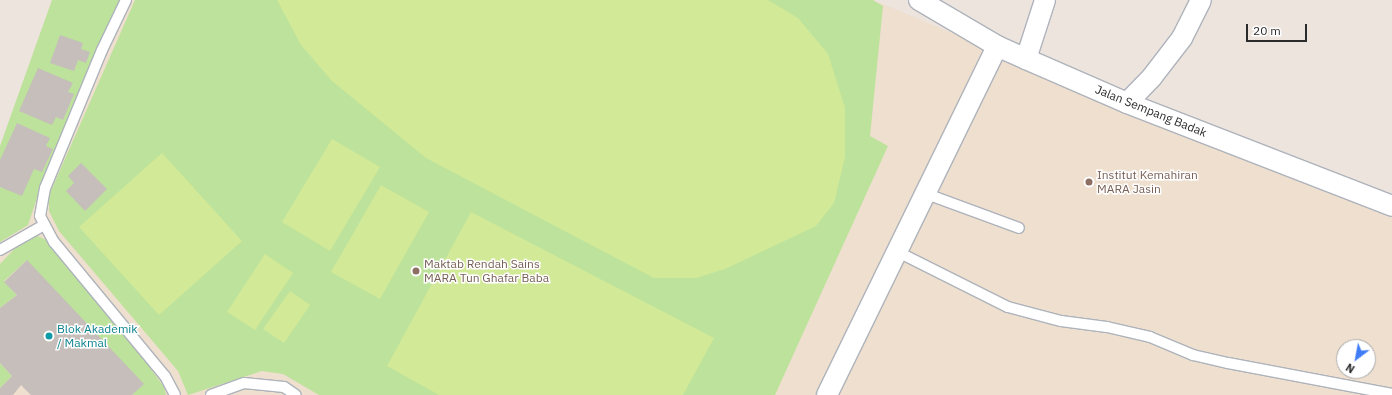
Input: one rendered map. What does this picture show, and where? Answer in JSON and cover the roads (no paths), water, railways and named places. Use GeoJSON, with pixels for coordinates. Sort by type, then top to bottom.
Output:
{"type":"FeatureCollection","features":[{"type":"Feature","properties":{"kind":"street","name":"Jalan Sempang Badak"},"geometry":{"type":"LineString","coordinates":[[919,0],[997,46],[1026,59],[1128,103],[1392,206]]}},
{"type":"Feature","properties":{"kind":"street"},"geometry":{"type":"LineString","coordinates":[[1026,59],[1045,0]]}},
{"type":"Feature","properties":{"kind":"street"},"geometry":{"type":"LineString","coordinates":[[1128,103],[1152,77],[1182,38],[1201,0]]}},
{"type":"Feature","properties":{"kind":"street"},"geometry":{"type":"LineString","coordinates":[[827,395],[924,193],[997,46]]}},
{"type":"Feature","properties":{"kind":"lane"},"geometry":{"type":"LineString","coordinates":[[126,0],[102,50],[45,188],[40,206],[44,225],[54,242],[165,376],[175,395]]}},
{"type":"Feature","properties":{"kind":"lane"},"geometry":{"type":"LineString","coordinates":[[924,193],[1019,228]]}},
{"type":"Feature","properties":{"kind":"lane"},"geometry":{"type":"LineString","coordinates":[[0,250],[44,225]]}},
{"type":"Feature","properties":{"kind":"lane"},"geometry":{"type":"LineString","coordinates":[[896,251],[1008,307],[1061,321],[1150,337],[1193,354],[1228,363],[1392,394]]}},
{"type":"Feature","properties":{"kind":"lane"},"geometry":{"type":"LineString","coordinates":[[211,395],[244,383],[284,387],[296,395]]}},
{"type":"Feature","properties":{"kind":"place","name":"Institut Kemahiran MARA Jasin"},"geometry":{"type":"Point","coordinates":[1089,182]}},
{"type":"Feature","properties":{"kind":"place","name":"Maktab Rendah Sains MARA Tun Ghafar Baba"},"geometry":{"type":"Point","coordinates":[416,271]}},
{"type":"Feature","properties":{"kind":"place","name":"Blok Akademik / Makmal"},"geometry":{"type":"Point","coordinates":[49,336]}}]}
